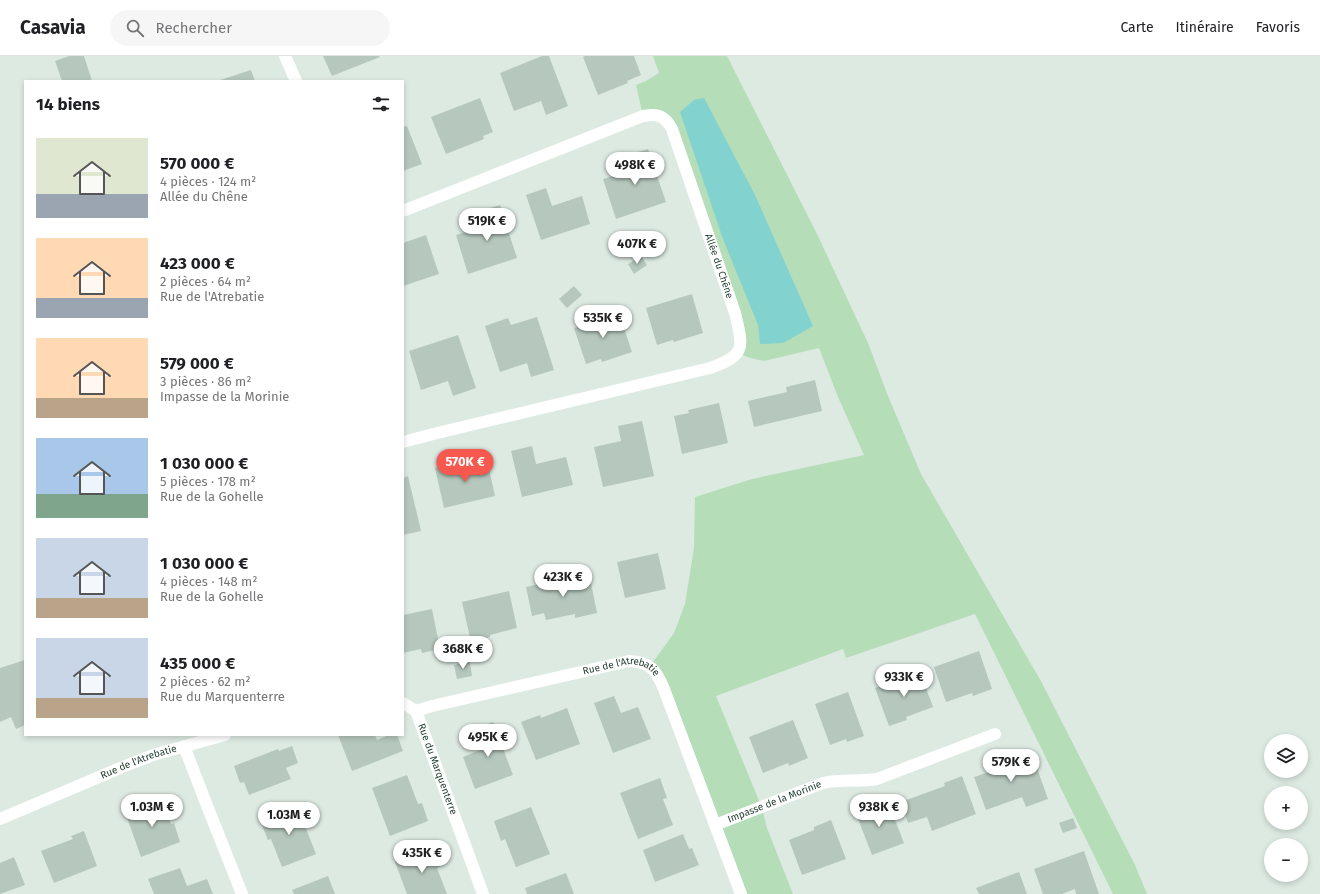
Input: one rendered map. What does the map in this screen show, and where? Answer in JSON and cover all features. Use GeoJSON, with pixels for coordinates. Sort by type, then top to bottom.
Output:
{"type":"FeatureCollection","features":[{"type":"Feature","properties":{"kind":"street"},"geometry":{"type":"LineString","coordinates":[[285,56],[296,80]]}},
{"type":"Feature","properties":{"kind":"street","name":"Allée du Chêne"},"geometry":{"type":"LineString","coordinates":[[404,211],[643,116],[651,114],[663,117],[668,121],[672,129],[735,313],[741,343],[738,353],[732,359],[710,368],[404,442]]}},
{"type":"Feature","properties":{"kind":"street","name":"Rue de l'Atrebatie"},"geometry":{"type":"LineString","coordinates":[[416,711],[440,704],[629,661],[640,661],[650,666],[658,676],[741,894]]}},
{"type":"Feature","properties":{"kind":"street"},"geometry":{"type":"LineString","coordinates":[[404,704],[416,711]]}},
{"type":"Feature","properties":{"kind":"street","name":"Rue du Marquenterre"},"geometry":{"type":"LineString","coordinates":[[416,711],[483,894]]}},
{"type":"Feature","properties":{"kind":"street","name":"Impasse de la Morinie"},"geometry":{"type":"LineString","coordinates":[[715,825],[823,783],[834,781],[865,782],[877,779],[995,734]]}},
{"type":"Feature","properties":{"kind":"street","name":"Rue de l'Atrebatie"},"geometry":{"type":"LineString","coordinates":[[0,819],[153,755],[221,736]]}},
{"type":"Feature","properties":{"kind":"street"},"geometry":{"type":"LineString","coordinates":[[184,746],[242,894]]}},
{"type":"Feature","properties":{"kind":"green space"},"geometry":{"type":"Polygon","coordinates":[[[653,56],[727,56],[817,234],[868,343],[888,396],[921,474],[1042,683],[1135,865],[1147,894],[1113,894],[975,614],[846,658],[843,649],[716,696],[762,808],[767,828],[793,894],[741,894],[650,666],[674,633],[685,604],[694,548],[695,497],[752,479],[864,455],[838,397],[819,348],[764,361],[750,358],[738,353],[741,343],[663,117],[643,116],[636,85],[659,73],[653,56]]]}},
{"type":"Feature","properties":{"kind":"water"},"geometry":{"type":"Polygon","coordinates":[[[704,98],[755,195],[813,326],[783,343],[760,344],[758,325],[723,239],[680,112],[694,100],[704,98]]]}},
{"type":"Feature","properties":{"kind":"building"},"geometry":{"type":"Polygon","coordinates":[[[69,56],[84,56],[92,80],[62,80],[55,61],[69,56]]]}},
{"type":"Feature","properties":{"kind":"building"},"geometry":{"type":"Polygon","coordinates":[[[323,56],[379,56],[380,57],[332,76],[323,56]]]}},
{"type":"Feature","properties":{"kind":"building"},"geometry":{"type":"Polygon","coordinates":[[[542,56],[549,56],[568,106],[546,115],[541,101],[514,111],[500,73],[542,56]]]}},
{"type":"Feature","properties":{"kind":"building"},"geometry":{"type":"Polygon","coordinates":[[[634,56],[641,75],[627,81],[628,83],[598,95],[583,57],[634,56]]]}},
{"type":"Feature","properties":{"kind":"building"},"geometry":{"type":"Polygon","coordinates":[[[251,70],[255,80],[220,80],[251,70]]]}},
{"type":"Feature","properties":{"kind":"building"},"geometry":{"type":"Polygon","coordinates":[[[480,98],[493,132],[483,136],[484,139],[446,154],[431,117],[480,98]]]}},
{"type":"Feature","properties":{"kind":"building"},"geometry":{"type":"Polygon","coordinates":[[[407,126],[422,164],[404,171],[404,127],[407,126]]]}},
{"type":"Feature","properties":{"kind":"building"},"geometry":{"type":"Polygon","coordinates":[[[648,149],[666,202],[616,219],[603,179],[630,171],[625,156],[648,149]]]}},
{"type":"Feature","properties":{"kind":"building"},"geometry":{"type":"Polygon","coordinates":[[[546,188],[552,206],[582,196],[590,224],[541,240],[526,195],[546,188]]]}},
{"type":"Feature","properties":{"kind":"building"},"geometry":{"type":"Polygon","coordinates":[[[500,205],[517,258],[468,274],[456,235],[482,227],[477,212],[500,205]]]}},
{"type":"Feature","properties":{"kind":"building"},"geometry":{"type":"Polygon","coordinates":[[[426,235],[439,274],[404,286],[404,243],[426,235]]]}},
{"type":"Feature","properties":{"kind":"building"},"geometry":{"type":"Polygon","coordinates":[[[641,256],[647,265],[634,274],[628,264],[641,256]]]}},
{"type":"Feature","properties":{"kind":"building"},"geometry":{"type":"Polygon","coordinates":[[[574,286],[582,295],[567,308],[559,299],[574,286]]]}},
{"type":"Feature","properties":{"kind":"building"},"geometry":{"type":"Polygon","coordinates":[[[692,294],[703,333],[674,342],[673,340],[657,345],[646,308],[692,294]]]}},
{"type":"Feature","properties":{"kind":"building"},"geometry":{"type":"Polygon","coordinates":[[[619,313],[632,352],[602,362],[601,359],[586,364],[574,328],[619,313]]]}},
{"type":"Feature","properties":{"kind":"building"},"geometry":{"type":"Polygon","coordinates":[[[537,317],[554,370],[531,377],[527,363],[500,372],[485,326],[508,318],[511,325],[537,317]]]}},
{"type":"Feature","properties":{"kind":"building"},"geometry":{"type":"Polygon","coordinates":[[[458,335],[476,388],[453,396],[448,381],[421,390],[409,351],[458,335]]]}},
{"type":"Feature","properties":{"kind":"building"},"geometry":{"type":"Polygon","coordinates":[[[815,380],[822,411],[754,427],[748,401],[787,392],[786,387],[815,380]]]}},
{"type":"Feature","properties":{"kind":"building"},"geometry":{"type":"Polygon","coordinates":[[[719,403],[728,443],[682,454],[674,416],[689,413],[688,410],[719,403]]]}},
{"type":"Feature","properties":{"kind":"building"},"geometry":{"type":"Polygon","coordinates":[[[642,421],[654,476],[603,487],[594,447],[621,441],[618,426],[642,421]]]}},
{"type":"Feature","properties":{"kind":"building"},"geometry":{"type":"Polygon","coordinates":[[[532,446],[536,464],[566,457],[573,485],[522,497],[511,451],[532,446]]]}},
{"type":"Feature","properties":{"kind":"building"},"geometry":{"type":"Polygon","coordinates":[[[476,459],[476,462],[487,460],[495,496],[444,508],[435,468],[476,459]]]}},
{"type":"Feature","properties":{"kind":"building"},"geometry":{"type":"Polygon","coordinates":[[[408,476],[421,531],[404,535],[404,478],[408,476]]]}},
{"type":"Feature","properties":{"kind":"building"},"geometry":{"type":"Polygon","coordinates":[[[658,553],[666,589],[625,598],[617,562],[658,553]]]}},
{"type":"Feature","properties":{"kind":"building"},"geometry":{"type":"Polygon","coordinates":[[[589,573],[597,613],[575,618],[575,614],[546,620],[544,613],[532,616],[526,587],[589,573]]]}},
{"type":"Feature","properties":{"kind":"building"},"geometry":{"type":"Polygon","coordinates":[[[509,591],[517,628],[471,642],[462,602],[509,591]]]}},
{"type":"Feature","properties":{"kind":"building"},"geometry":{"type":"Polygon","coordinates":[[[432,609],[440,649],[422,653],[421,649],[404,653],[404,615],[432,609]]]}},
{"type":"Feature","properties":{"kind":"building"},"geometry":{"type":"Polygon","coordinates":[[[979,651],[992,689],[973,696],[972,693],[946,702],[934,667],[979,651]]]}},
{"type":"Feature","properties":{"kind":"building"},"geometry":{"type":"Polygon","coordinates":[[[24,660],[24,725],[16,729],[11,717],[0,722],[0,668],[24,660]]]}},
{"type":"Feature","properties":{"kind":"building"},"geometry":{"type":"Polygon","coordinates":[[[470,662],[472,676],[457,679],[454,665],[470,662]]]}},
{"type":"Feature","properties":{"kind":"building"},"geometry":{"type":"Polygon","coordinates":[[[920,672],[933,707],[906,717],[907,720],[889,726],[875,688],[920,672]]]}},
{"type":"Feature","properties":{"kind":"building"},"geometry":{"type":"Polygon","coordinates":[[[848,692],[864,736],[847,742],[846,739],[830,745],[815,704],[848,692]]]}},
{"type":"Feature","properties":{"kind":"building"},"geometry":{"type":"Polygon","coordinates":[[[614,696],[621,713],[638,707],[651,739],[613,753],[594,703],[614,696]]]}},
{"type":"Feature","properties":{"kind":"building"},"geometry":{"type":"Polygon","coordinates":[[[567,708],[580,744],[536,760],[521,722],[540,715],[541,718],[567,708]]]}},
{"type":"Feature","properties":{"kind":"building"},"geometry":{"type":"Polygon","coordinates":[[[793,720],[808,758],[789,766],[788,763],[763,773],[749,737],[793,720]]]}},
{"type":"Feature","properties":{"kind":"building"},"geometry":{"type":"Polygon","coordinates":[[[493,722],[513,775],[475,789],[463,757],[480,750],[473,730],[493,722]]]}},
{"type":"Feature","properties":{"kind":"building"},"geometry":{"type":"Polygon","coordinates":[[[338,736],[375,736],[377,740],[387,736],[397,736],[403,751],[352,771],[338,736]]]}},
{"type":"Feature","properties":{"kind":"building"},"geometry":{"type":"Polygon","coordinates":[[[292,746],[298,763],[286,768],[291,779],[249,795],[244,782],[240,783],[234,766],[278,749],[279,751],[292,746]]]}},
{"type":"Feature","properties":{"kind":"building"},"geometry":{"type":"Polygon","coordinates":[[[1032,754],[1048,799],[1026,807],[1022,797],[986,810],[974,777],[989,772],[986,766],[1005,759],[1006,764],[1032,754]]]}},
{"type":"Feature","properties":{"kind":"building"},"geometry":{"type":"Polygon","coordinates":[[[407,775],[418,804],[422,803],[428,821],[390,836],[372,788],[407,775]]]}},
{"type":"Feature","properties":{"kind":"building"},"geometry":{"type":"Polygon","coordinates":[[[962,776],[976,814],[932,831],[927,817],[908,823],[901,802],[945,786],[944,783],[962,776]]]}},
{"type":"Feature","properties":{"kind":"building"},"geometry":{"type":"Polygon","coordinates":[[[660,778],[667,798],[663,799],[673,825],[638,839],[620,793],[660,778]]]}},
{"type":"Feature","properties":{"kind":"building"},"geometry":{"type":"Polygon","coordinates":[[[162,799],[171,824],[174,823],[180,842],[141,857],[125,812],[162,799]]]}},
{"type":"Feature","properties":{"kind":"building"},"geometry":{"type":"Polygon","coordinates":[[[888,802],[904,843],[872,855],[855,811],[872,805],[873,808],[888,802]]]}},
{"type":"Feature","properties":{"kind":"building"},"geometry":{"type":"Polygon","coordinates":[[[297,806],[316,854],[282,867],[271,839],[268,840],[260,820],[297,806]]]}},
{"type":"Feature","properties":{"kind":"building"},"geometry":{"type":"Polygon","coordinates":[[[531,807],[550,854],[516,867],[505,839],[501,841],[494,821],[531,807]]]}},
{"type":"Feature","properties":{"kind":"building"},"geometry":{"type":"Polygon","coordinates":[[[1073,818],[1077,828],[1063,833],[1059,823],[1073,818]]]}},
{"type":"Feature","properties":{"kind":"building"},"geometry":{"type":"Polygon","coordinates":[[[831,820],[846,859],[802,875],[789,840],[814,830],[814,827],[831,820]]]}},
{"type":"Feature","properties":{"kind":"building"},"geometry":{"type":"Polygon","coordinates":[[[84,831],[97,866],[54,883],[41,851],[73,839],[71,836],[84,831]]]}},
{"type":"Feature","properties":{"kind":"building"},"geometry":{"type":"Polygon","coordinates":[[[683,834],[689,849],[692,848],[699,865],[655,882],[643,850],[683,834]]]}},
{"type":"Feature","properties":{"kind":"building"},"geometry":{"type":"Polygon","coordinates":[[[434,848],[441,866],[437,868],[447,894],[407,894],[395,862],[434,848]]]}},
{"type":"Feature","properties":{"kind":"building"},"geometry":{"type":"Polygon","coordinates":[[[1084,851],[1099,894],[1076,894],[1075,889],[1062,894],[1043,894],[1034,869],[1084,851]]]}},
{"type":"Feature","properties":{"kind":"building"},"geometry":{"type":"Polygon","coordinates":[[[14,857],[25,885],[0,894],[0,863],[14,857]]]}},
{"type":"Feature","properties":{"kind":"building"},"geometry":{"type":"Polygon","coordinates":[[[180,868],[187,886],[207,879],[213,894],[154,894],[148,879],[180,868]]]}},
{"type":"Feature","properties":{"kind":"building"},"geometry":{"type":"Polygon","coordinates":[[[1019,872],[1027,894],[979,894],[976,888],[1019,872]]]}},
{"type":"Feature","properties":{"kind":"building"},"geometry":{"type":"Polygon","coordinates":[[[566,873],[574,894],[527,894],[525,888],[566,873]]]}},
{"type":"Feature","properties":{"kind":"building"},"geometry":{"type":"Polygon","coordinates":[[[328,876],[335,894],[294,894],[292,890],[328,876]]]}}]}
